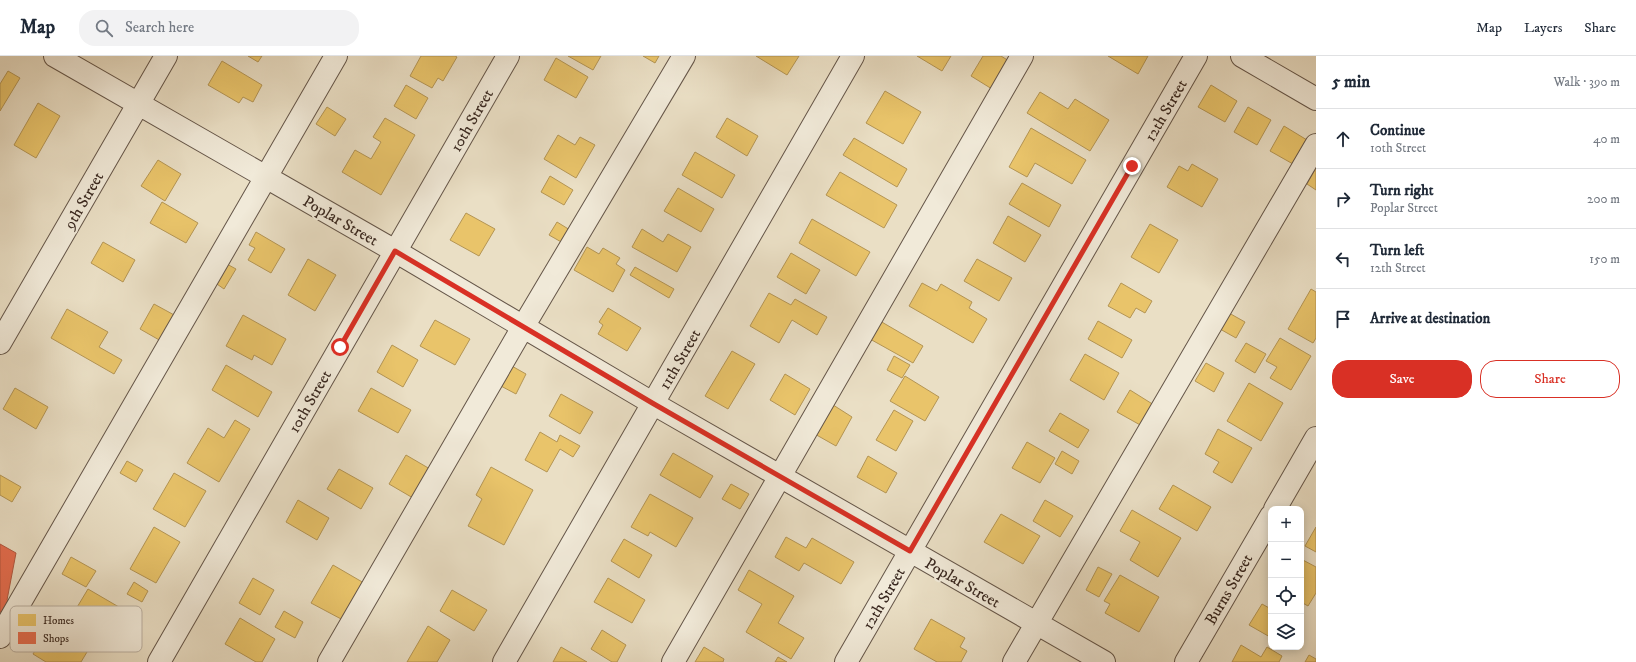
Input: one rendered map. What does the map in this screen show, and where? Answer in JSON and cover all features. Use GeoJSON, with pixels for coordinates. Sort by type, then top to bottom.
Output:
{"type":"FeatureCollection","features":[{"type":"Feature","properties":{"kind":"street","name":"Poplar Street"},"geometry":{"type":"LineString","coordinates":[[55,56],[395,251],[654,404],[1104,662]]}},
{"type":"Feature","properties":{"kind":"street","name":"9th Street"},"geometry":{"type":"LineString","coordinates":[[0,343],[166,56]]}},
{"type":"Feature","properties":{"kind":"street"},"geometry":{"type":"LineString","coordinates":[[18,606],[336,56]]}},
{"type":"Feature","properties":{"kind":"street","name":"10th Street"},"geometry":{"type":"LineString","coordinates":[[159,662],[508,56]]}},
{"type":"Feature","properties":{"kind":"street"},"geometry":{"type":"LineString","coordinates":[[329,662],[523,327],[684,56]]}},
{"type":"Feature","properties":{"kind":"street","name":"11th Street"},"geometry":{"type":"LineString","coordinates":[[504,662],[654,404],[853,56]]}},
{"type":"Feature","properties":{"kind":"street"},"geometry":{"type":"LineString","coordinates":[[673,662],[1022,56]]}},
{"type":"Feature","properties":{"kind":"street","name":"12th Street"},"geometry":{"type":"LineString","coordinates":[[846,662],[1196,56]]}},
{"type":"Feature","properties":{"kind":"street"},"geometry":{"type":"LineString","coordinates":[[1242,56],[1316,99]]}},
{"type":"Feature","properties":{"kind":"street"},"geometry":{"type":"LineString","coordinates":[[1014,662],[1316,145]]}},
{"type":"Feature","properties":{"kind":"street"},"geometry":{"type":"LineString","coordinates":[[1277,506],[1316,438]]}},
{"type":"Feature","properties":{"kind":"street","name":"Burns Street"},"geometry":{"type":"LineString","coordinates":[[1186,662],[1268,521]]}},
{"type":"Feature","properties":{"kind":"street"},"geometry":{"type":"LineString","coordinates":[[0,637],[10,620]]}},
{"type":"Feature","properties":{"kind":"building: Homes"},"geometry":{"type":"Polygon","coordinates":[[[248,56],[262,56],[258,62],[248,56]]]}},
{"type":"Feature","properties":{"kind":"building: Homes"},"geometry":{"type":"Polygon","coordinates":[[[421,56],[457,57],[443,81],[438,78],[432,88],[410,76],[421,56]]]}},
{"type":"Feature","properties":{"kind":"building: Homes"},"geometry":{"type":"Polygon","coordinates":[[[568,56],[601,56],[593,70],[568,56]]]}},
{"type":"Feature","properties":{"kind":"building: Homes"},"geometry":{"type":"Polygon","coordinates":[[[643,56],[659,56],[655,63],[643,56]]]}},
{"type":"Feature","properties":{"kind":"building: Homes"},"geometry":{"type":"Polygon","coordinates":[[[756,56],[799,56],[787,75],[756,56]]]}},
{"type":"Feature","properties":{"kind":"building: Homes"},"geometry":{"type":"Polygon","coordinates":[[[917,56],[951,56],[942,71],[917,56]]]}},
{"type":"Feature","properties":{"kind":"building: Homes"},"geometry":{"type":"Polygon","coordinates":[[[983,56],[1001,56],[1009,61],[992,89],[971,76],[983,56]]]}},
{"type":"Feature","properties":{"kind":"building: Homes"},"geometry":{"type":"Polygon","coordinates":[[[1108,56],[1148,56],[1138,74],[1108,56]]]}},
{"type":"Feature","properties":{"kind":"building: Homes"},"geometry":{"type":"Polygon","coordinates":[[[556,58],[588,77],[576,98],[544,80],[556,58]]]}},
{"type":"Feature","properties":{"kind":"building: Homes"},"geometry":{"type":"Polygon","coordinates":[[[222,61],[262,85],[253,102],[243,97],[239,103],[208,85],[222,61]]]}},
{"type":"Feature","properties":{"kind":"building: Homes"},"geometry":{"type":"Polygon","coordinates":[[[8,71],[20,78],[0,111],[0,84],[8,71]]]}},
{"type":"Feature","properties":{"kind":"building: Homes"},"geometry":{"type":"Polygon","coordinates":[[[406,85],[428,98],[416,119],[394,106],[406,85]]]}},
{"type":"Feature","properties":{"kind":"building: Homes"},"geometry":{"type":"Polygon","coordinates":[[[1211,85],[1237,101],[1225,122],[1198,107],[1211,85]]]}},
{"type":"Feature","properties":{"kind":"building: Homes"},"geometry":{"type":"Polygon","coordinates":[[[885,91],[921,112],[903,144],[866,123],[885,91]]]}},
{"type":"Feature","properties":{"kind":"building: Homes"},"geometry":{"type":"Polygon","coordinates":[[[1040,92],[1068,109],[1075,99],[1109,120],[1090,151],[1027,113],[1040,92]]]}},
{"type":"Feature","properties":{"kind":"building: Homes"},"geometry":{"type":"Polygon","coordinates":[[[38,103],[60,116],[36,158],[14,145],[38,103]]]}},
{"type":"Feature","properties":{"kind":"building: Homes"},"geometry":{"type":"Polygon","coordinates":[[[327,107],[346,119],[335,136],[316,124],[327,107]]]}},
{"type":"Feature","properties":{"kind":"building: Homes"},"geometry":{"type":"Polygon","coordinates":[[[1248,107],[1271,120],[1257,145],[1234,132],[1248,107]]]}},
{"type":"Feature","properties":{"kind":"building: Homes"},"geometry":{"type":"Polygon","coordinates":[[[385,118],[415,135],[381,195],[342,172],[355,150],[371,159],[381,142],[373,137],[385,118]]]}},
{"type":"Feature","properties":{"kind":"building: Homes"},"geometry":{"type":"Polygon","coordinates":[[[727,118],[758,136],[747,156],[716,137],[727,118]]]}},
{"type":"Feature","properties":{"kind":"building: Homes"},"geometry":{"type":"Polygon","coordinates":[[[1284,126],[1307,140],[1293,164],[1270,151],[1284,126]]]}},
{"type":"Feature","properties":{"kind":"building: Homes"},"geometry":{"type":"Polygon","coordinates":[[[1031,128],[1086,160],[1072,184],[1035,163],[1027,177],[1009,167],[1031,128]]]}},
{"type":"Feature","properties":{"kind":"building: Homes"},"geometry":{"type":"Polygon","coordinates":[[[558,135],[575,145],[580,137],[595,145],[576,178],[544,159],[558,135]]]}},
{"type":"Feature","properties":{"kind":"building: Homes"},"geometry":{"type":"Polygon","coordinates":[[[854,138],[907,169],[897,187],[843,155],[854,138]]]}},
{"type":"Feature","properties":{"kind":"building: Homes"},"geometry":{"type":"Polygon","coordinates":[[[695,152],[735,175],[722,198],[682,175],[695,152]]]}},
{"type":"Feature","properties":{"kind":"building: Homes"},"geometry":{"type":"Polygon","coordinates":[[[158,160],[181,174],[165,201],[141,186],[158,160]]]}},
{"type":"Feature","properties":{"kind":"building: Homes"},"geometry":{"type":"Polygon","coordinates":[[[1192,164],[1218,179],[1202,207],[1167,187],[1179,166],[1188,171],[1192,164]]]}},
{"type":"Feature","properties":{"kind":"building: Homes"},"geometry":{"type":"Polygon","coordinates":[[[1316,168],[1316,190],[1307,184],[1316,168]]]}},
{"type":"Feature","properties":{"kind":"building: Homes"},"geometry":{"type":"Polygon","coordinates":[[[840,172],[897,205],[884,228],[826,195],[840,172]]]}},
{"type":"Feature","properties":{"kind":"building: Homes"},"geometry":{"type":"Polygon","coordinates":[[[550,176],[573,190],[564,205],[541,192],[550,176]]]}},
{"type":"Feature","properties":{"kind":"building: Homes"},"geometry":{"type":"Polygon","coordinates":[[[1022,183],[1061,205],[1049,227],[1009,204],[1022,183]]]}},
{"type":"Feature","properties":{"kind":"building: Homes"},"geometry":{"type":"Polygon","coordinates":[[[678,188],[714,209],[701,232],[664,211],[678,188]]]}},
{"type":"Feature","properties":{"kind":"building: Homes"},"geometry":{"type":"Polygon","coordinates":[[[162,202],[198,223],[186,243],[150,223],[162,202]]]}},
{"type":"Feature","properties":{"kind":"building: Homes"},"geometry":{"type":"Polygon","coordinates":[[[466,213],[495,229],[479,256],[450,240],[466,213]]]}},
{"type":"Feature","properties":{"kind":"building: Homes"},"geometry":{"type":"Polygon","coordinates":[[[1008,216],[1041,235],[1025,262],[993,243],[1008,216]]]}},
{"type":"Feature","properties":{"kind":"building: Homes"},"geometry":{"type":"Polygon","coordinates":[[[812,219],[870,252],[856,276],[799,243],[812,219]]]}},
{"type":"Feature","properties":{"kind":"building: Homes"},"geometry":{"type":"Polygon","coordinates":[[[557,222],[570,230],[563,243],[549,235],[557,222]]]}},
{"type":"Feature","properties":{"kind":"building: Homes"},"geometry":{"type":"Polygon","coordinates":[[[1150,224],[1178,240],[1159,273],[1131,257],[1150,224]]]}},
{"type":"Feature","properties":{"kind":"building: Homes"},"geometry":{"type":"Polygon","coordinates":[[[642,229],[663,242],[668,234],[691,247],[677,272],[632,247],[642,229]]]}},
{"type":"Feature","properties":{"kind":"building: Homes"},"geometry":{"type":"Polygon","coordinates":[[[256,232],[285,249],[271,273],[248,260],[255,248],[249,245],[256,232]]]}},
{"type":"Feature","properties":{"kind":"building: Homes"},"geometry":{"type":"Polygon","coordinates":[[[103,242],[135,260],[123,282],[91,263],[103,242]]]}},
{"type":"Feature","properties":{"kind":"building: Homes"},"geometry":{"type":"Polygon","coordinates":[[[587,247],[599,254],[603,248],[620,258],[616,264],[625,270],[613,292],[574,270],[587,247]]]}},
{"type":"Feature","properties":{"kind":"building: Homes"},"geometry":{"type":"Polygon","coordinates":[[[791,253],[820,270],[806,294],[777,277],[791,253]]]}},
{"type":"Feature","properties":{"kind":"building: Homes"},"geometry":{"type":"Polygon","coordinates":[[[308,259],[336,275],[315,311],[288,295],[308,259]]]}},
{"type":"Feature","properties":{"kind":"building: Homes"},"geometry":{"type":"Polygon","coordinates":[[[977,259],[1012,278],[999,301],[964,281],[977,259]]]}},
{"type":"Feature","properties":{"kind":"building: Homes"},"geometry":{"type":"Polygon","coordinates":[[[225,263],[236,269],[224,289],[214,282],[225,263]]]}},
{"type":"Feature","properties":{"kind":"building: Homes"},"geometry":{"type":"Polygon","coordinates":[[[635,267],[674,289],[669,298],[630,275],[635,267]]]}},
{"type":"Feature","properties":{"kind":"building: Homes"},"geometry":{"type":"Polygon","coordinates":[[[922,283],[937,291],[941,284],[972,302],[969,308],[987,319],[973,343],[909,306],[922,283]]]}},
{"type":"Feature","properties":{"kind":"building: Homes"},"geometry":{"type":"Polygon","coordinates":[[[1121,283],[1152,301],[1145,313],[1136,308],[1130,318],[1108,306],[1121,283]]]}},
{"type":"Feature","properties":{"kind":"building: Homes"},"geometry":{"type":"Polygon","coordinates":[[[1311,289],[1316,292],[1316,338],[1313,343],[1288,329],[1311,289]]]}},
{"type":"Feature","properties":{"kind":"building: Homes"},"geometry":{"type":"Polygon","coordinates":[[[769,293],[791,305],[795,299],[827,317],[817,335],[792,320],[779,343],[750,326],[769,293]]]}},
{"type":"Feature","properties":{"kind":"building: Homes"},"geometry":{"type":"Polygon","coordinates":[[[154,304],[176,316],[161,341],[140,329],[154,304]]]}},
{"type":"Feature","properties":{"kind":"building: Homes"},"geometry":{"type":"Polygon","coordinates":[[[608,308],[641,328],[627,351],[598,334],[603,325],[599,322],[608,308]]]}},
{"type":"Feature","properties":{"kind":"building: Homes"},"geometry":{"type":"Polygon","coordinates":[[[67,309],[108,332],[99,347],[122,360],[114,374],[51,338],[67,309]]]}},
{"type":"Feature","properties":{"kind":"building: Homes"},"geometry":{"type":"Polygon","coordinates":[[[1229,313],[1245,322],[1236,338],[1220,329],[1229,313]]]}},
{"type":"Feature","properties":{"kind":"building: Homes"},"geometry":{"type":"Polygon","coordinates":[[[243,315],[286,339],[272,365],[254,355],[252,360],[226,346],[243,315]]]}},
{"type":"Feature","properties":{"kind":"building: Homes"},"geometry":{"type":"Polygon","coordinates":[[[435,320],[470,339],[455,365],[420,346],[435,320]]]}},
{"type":"Feature","properties":{"kind":"building: Homes"},"geometry":{"type":"Polygon","coordinates":[[[880,321],[923,346],[913,363],[870,339],[880,321]]]}},
{"type":"Feature","properties":{"kind":"building: Homes"},"geometry":{"type":"Polygon","coordinates":[[[1098,321],[1132,340],[1122,358],[1088,339],[1098,321]]]}},
{"type":"Feature","properties":{"kind":"building: Homes"},"geometry":{"type":"Polygon","coordinates":[[[1280,338],[1311,356],[1291,390],[1270,378],[1277,367],[1266,361],[1280,338]]]}},
{"type":"Feature","properties":{"kind":"building: Homes"},"geometry":{"type":"Polygon","coordinates":[[[1246,343],[1266,354],[1255,373],[1235,361],[1246,343]]]}},
{"type":"Feature","properties":{"kind":"building: Homes"},"geometry":{"type":"Polygon","coordinates":[[[392,345],[418,360],[403,387],[377,372],[392,345]]]}},
{"type":"Feature","properties":{"kind":"building: Homes"},"geometry":{"type":"Polygon","coordinates":[[[732,351],[755,364],[728,409],[705,396],[732,351]]]}},
{"type":"Feature","properties":{"kind":"building: Homes"},"geometry":{"type":"Polygon","coordinates":[[[1085,354],[1119,373],[1104,400],[1070,380],[1085,354]]]}},
{"type":"Feature","properties":{"kind":"building: Homes"},"geometry":{"type":"Polygon","coordinates":[[[894,356],[910,365],[902,378],[887,370],[894,356]]]}},
{"type":"Feature","properties":{"kind":"building: Homes"},"geometry":{"type":"Polygon","coordinates":[[[1206,363],[1224,373],[1214,392],[1195,381],[1206,363]]]}},
{"type":"Feature","properties":{"kind":"building: Homes"},"geometry":{"type":"Polygon","coordinates":[[[226,365],[272,392],[258,417],[212,390],[226,365]]]}},
{"type":"Feature","properties":{"kind":"building: Homes"},"geometry":{"type":"Polygon","coordinates":[[[510,365],[526,374],[516,394],[499,385],[510,365]]]}},
{"type":"Feature","properties":{"kind":"building: Homes"},"geometry":{"type":"Polygon","coordinates":[[[785,374],[810,389],[795,415],[770,400],[785,374]]]}},
{"type":"Feature","properties":{"kind":"building: Homes"},"geometry":{"type":"Polygon","coordinates":[[[905,376],[939,397],[925,421],[890,401],[905,376]]]}},
{"type":"Feature","properties":{"kind":"building: Homes"},"geometry":{"type":"Polygon","coordinates":[[[1249,383],[1283,403],[1261,441],[1227,421],[1249,383]]]}},
{"type":"Feature","properties":{"kind":"building: Homes"},"geometry":{"type":"Polygon","coordinates":[[[15,388],[48,407],[36,429],[3,409],[15,388]]]}},
{"type":"Feature","properties":{"kind":"building: Homes"},"geometry":{"type":"Polygon","coordinates":[[[371,388],[411,410],[398,433],[358,411],[371,388]]]}},
{"type":"Feature","properties":{"kind":"building: Homes"},"geometry":{"type":"Polygon","coordinates":[[[1130,390],[1154,405],[1142,426],[1117,412],[1130,390]]]}},
{"type":"Feature","properties":{"kind":"building: Homes"},"geometry":{"type":"Polygon","coordinates":[[[561,394],[593,412],[580,434],[549,416],[561,394]]]}},
{"type":"Feature","properties":{"kind":"building: Homes"},"geometry":{"type":"Polygon","coordinates":[[[830,403],[852,417],[836,446],[813,433],[830,403]]]}},
{"type":"Feature","properties":{"kind":"building: Homes"},"geometry":{"type":"Polygon","coordinates":[[[894,410],[913,421],[896,451],[876,440],[894,410]]]}},
{"type":"Feature","properties":{"kind":"building: Homes"},"geometry":{"type":"Polygon","coordinates":[[[1060,413],[1089,430],[1078,448],[1049,431],[1060,413]]]}},
{"type":"Feature","properties":{"kind":"building: Homes"},"geometry":{"type":"Polygon","coordinates":[[[235,420],[250,429],[219,482],[187,463],[208,428],[224,438],[235,420]]]}},
{"type":"Feature","properties":{"kind":"building: Homes"},"geometry":{"type":"Polygon","coordinates":[[[1218,429],[1252,448],[1232,483],[1213,472],[1219,462],[1205,454],[1218,429]]]}},
{"type":"Feature","properties":{"kind":"building: Homes"},"geometry":{"type":"Polygon","coordinates":[[[540,432],[557,442],[560,435],[580,446],[573,457],[560,449],[547,472],[525,460],[540,432]]]}},
{"type":"Feature","properties":{"kind":"building: Homes"},"geometry":{"type":"Polygon","coordinates":[[[1027,442],[1055,458],[1040,483],[1012,468],[1027,442]]]}},
{"type":"Feature","properties":{"kind":"building: Homes"},"geometry":{"type":"Polygon","coordinates":[[[1062,451],[1079,461],[1072,474],[1055,464],[1062,451]]]}},
{"type":"Feature","properties":{"kind":"building: Homes"},"geometry":{"type":"Polygon","coordinates":[[[673,453],[713,476],[700,498],[660,475],[673,453]]]}},
{"type":"Feature","properties":{"kind":"building: Homes"},"geometry":{"type":"Polygon","coordinates":[[[406,455],[430,469],[413,498],[389,484],[406,455]]]}},
{"type":"Feature","properties":{"kind":"building: Homes"},"geometry":{"type":"Polygon","coordinates":[[[868,456],[897,473],[886,493],[857,477],[868,456]]]}},
{"type":"Feature","properties":{"kind":"building: Homes"},"geometry":{"type":"Polygon","coordinates":[[[127,461],[143,470],[136,482],[120,473],[127,461]]]}},
{"type":"Feature","properties":{"kind":"building: Homes"},"geometry":{"type":"Polygon","coordinates":[[[491,467],[533,490],[504,545],[468,526],[482,499],[476,495],[491,467]]]}},
{"type":"Feature","properties":{"kind":"building: Homes"},"geometry":{"type":"Polygon","coordinates":[[[339,469],[373,488],[361,509],[327,489],[339,469]]]}},
{"type":"Feature","properties":{"kind":"building: Homes"},"geometry":{"type":"Polygon","coordinates":[[[174,473],[206,491],[185,527],[153,509],[174,473]]]}},
{"type":"Feature","properties":{"kind":"building: Homes"},"geometry":{"type":"Polygon","coordinates":[[[0,475],[21,487],[12,502],[0,495],[0,475]]]}},
{"type":"Feature","properties":{"kind":"building: Homes"},"geometry":{"type":"Polygon","coordinates":[[[731,484],[749,494],[740,509],[722,499],[731,484]]]}},
{"type":"Feature","properties":{"kind":"building: Homes"},"geometry":{"type":"Polygon","coordinates":[[[1173,485],[1211,507],[1197,531],[1159,509],[1173,485]]]}},
{"type":"Feature","properties":{"kind":"building: Homes"},"geometry":{"type":"Polygon","coordinates":[[[650,494],[693,518],[676,547],[650,532],[648,536],[631,527],[650,494]]]}},
{"type":"Feature","properties":{"kind":"building: Homes"},"geometry":{"type":"Polygon","coordinates":[[[298,500],[329,518],[317,540],[286,522],[298,500]]]}},
{"type":"Feature","properties":{"kind":"building: Homes"},"geometry":{"type":"Polygon","coordinates":[[[1045,500],[1073,516],[1060,537],[1033,521],[1045,500]]]}},
{"type":"Feature","properties":{"kind":"building: Homes"},"geometry":{"type":"Polygon","coordinates":[[[1132,510],[1181,538],[1158,577],[1130,560],[1140,542],[1120,531],[1132,510]]]}},
{"type":"Feature","properties":{"kind":"building: Homes"},"geometry":{"type":"Polygon","coordinates":[[[1001,514],[1040,536],[1023,564],[984,542],[1001,514]]]}},
{"type":"Feature","properties":{"kind":"building: Homes"},"geometry":{"type":"Polygon","coordinates":[[[154,527],[180,542],[156,583],[130,569],[154,527]]]}},
{"type":"Feature","properties":{"kind":"building: Homes"},"geometry":{"type":"Polygon","coordinates":[[[1316,527],[1316,552],[1305,546],[1316,527]]]}},
{"type":"Feature","properties":{"kind":"building: Homes"},"geometry":{"type":"Polygon","coordinates":[[[786,537],[806,548],[812,538],[854,562],[841,584],[804,563],[799,571],[775,557],[786,537]]]}},
{"type":"Feature","properties":{"kind":"building: Homes"},"geometry":{"type":"Polygon","coordinates":[[[624,539],[652,555],[639,578],[611,561],[624,539]]]}},
{"type":"Feature","properties":{"kind":"building: Homes"},"geometry":{"type":"Polygon","coordinates":[[[71,557],[96,571],[86,587],[62,574],[71,557]]]}},
{"type":"Feature","properties":{"kind":"building: Homes"},"geometry":{"type":"Polygon","coordinates":[[[1304,561],[1316,567],[1316,593],[1308,606],[1304,604],[1304,561]]]}},
{"type":"Feature","properties":{"kind":"building: Homes"},"geometry":{"type":"Polygon","coordinates":[[[333,565],[364,583],[343,620],[311,603],[333,565]]]}},
{"type":"Feature","properties":{"kind":"building: Homes"},"geometry":{"type":"Polygon","coordinates":[[[1098,567],[1112,574],[1099,597],[1086,590],[1098,567]]]}},
{"type":"Feature","properties":{"kind":"building: Homes"},"geometry":{"type":"Polygon","coordinates":[[[749,570],[794,596],[778,623],[804,638],[791,659],[746,632],[762,604],[738,590],[749,570]]]}},
{"type":"Feature","properties":{"kind":"building: Homes"},"geometry":{"type":"Polygon","coordinates":[[[1120,575],[1159,597],[1139,632],[1105,613],[1110,604],[1104,601],[1120,575]]]}},
{"type":"Feature","properties":{"kind":"building: Homes"},"geometry":{"type":"Polygon","coordinates":[[[253,578],[274,590],[260,615],[239,603],[253,578]]]}},
{"type":"Feature","properties":{"kind":"building: Homes"},"geometry":{"type":"Polygon","coordinates":[[[608,578],[645,600],[632,623],[594,602],[608,578]]]}},
{"type":"Feature","properties":{"kind":"building: Homes"},"geometry":{"type":"Polygon","coordinates":[[[134,582],[148,591],[142,602],[127,594],[134,582]]]}},
{"type":"Feature","properties":{"kind":"building: Homes"},"geometry":{"type":"Polygon","coordinates":[[[88,589],[117,606],[78,606],[88,589]]]}},
{"type":"Feature","properties":{"kind":"building: Homes"},"geometry":{"type":"Polygon","coordinates":[[[452,590],[487,610],[474,631],[440,611],[452,590]]]}},
{"type":"Feature","properties":{"kind":"building: Homes"},"geometry":{"type":"Polygon","coordinates":[[[1262,604],[1268,607],[1268,636],[1249,625],[1262,604]]]}},
{"type":"Feature","properties":{"kind":"building: Homes"},"geometry":{"type":"Polygon","coordinates":[[[284,611],[303,622],[295,638],[275,627],[284,611]]]}},
{"type":"Feature","properties":{"kind":"building: Homes"},"geometry":{"type":"Polygon","coordinates":[[[240,618],[275,639],[262,662],[256,662],[225,644],[240,618]]]}},
{"type":"Feature","properties":{"kind":"building: Homes"},"geometry":{"type":"Polygon","coordinates":[[[931,619],[965,638],[960,647],[967,651],[961,662],[937,662],[914,649],[931,619]]]}},
{"type":"Feature","properties":{"kind":"building: Homes"},"geometry":{"type":"Polygon","coordinates":[[[428,626],[450,640],[437,662],[407,662],[428,626]]]}},
{"type":"Feature","properties":{"kind":"building: Homes"},"geometry":{"type":"Polygon","coordinates":[[[602,630],[626,645],[617,662],[612,662],[591,649],[602,630]]]}},
{"type":"Feature","properties":{"kind":"building: Homes"},"geometry":{"type":"Polygon","coordinates":[[[1241,645],[1261,657],[1267,647],[1268,650],[1272,650],[1282,656],[1279,662],[1232,662],[1241,645]]]}},
{"type":"Feature","properties":{"kind":"building: Homes"},"geometry":{"type":"Polygon","coordinates":[[[561,647],[587,662],[553,662],[561,647]]]}},
{"type":"Feature","properties":{"kind":"building: Homes"},"geometry":{"type":"Polygon","coordinates":[[[704,647],[724,659],[723,662],[695,662],[704,647]]]}},
{"type":"Feature","properties":{"kind":"building: Homes"},"geometry":{"type":"Polygon","coordinates":[[[34,652],[87,652],[81,662],[46,662],[33,654],[34,652]]]}},
{"type":"Feature","properties":{"kind":"building: Homes"},"geometry":{"type":"Polygon","coordinates":[[[1309,655],[1316,659],[1316,662],[1305,662],[1309,655]]]}},
{"type":"Feature","properties":{"kind":"building: Homes"},"geometry":{"type":"Polygon","coordinates":[[[778,657],[787,662],[775,662],[778,657]]]}},
{"type":"Feature","properties":{"kind":"building: Shops"},"geometry":{"type":"Polygon","coordinates":[[[0,544],[16,553],[7,600],[11,602],[5,613],[0,612],[0,544]]]}},
{"type":"Feature","properties":{"kind":"route"},"geometry":{"type":"LineString","coordinates":[[340,347],[395,251],[654,404],[910,551],[1132,166]]}}]}
